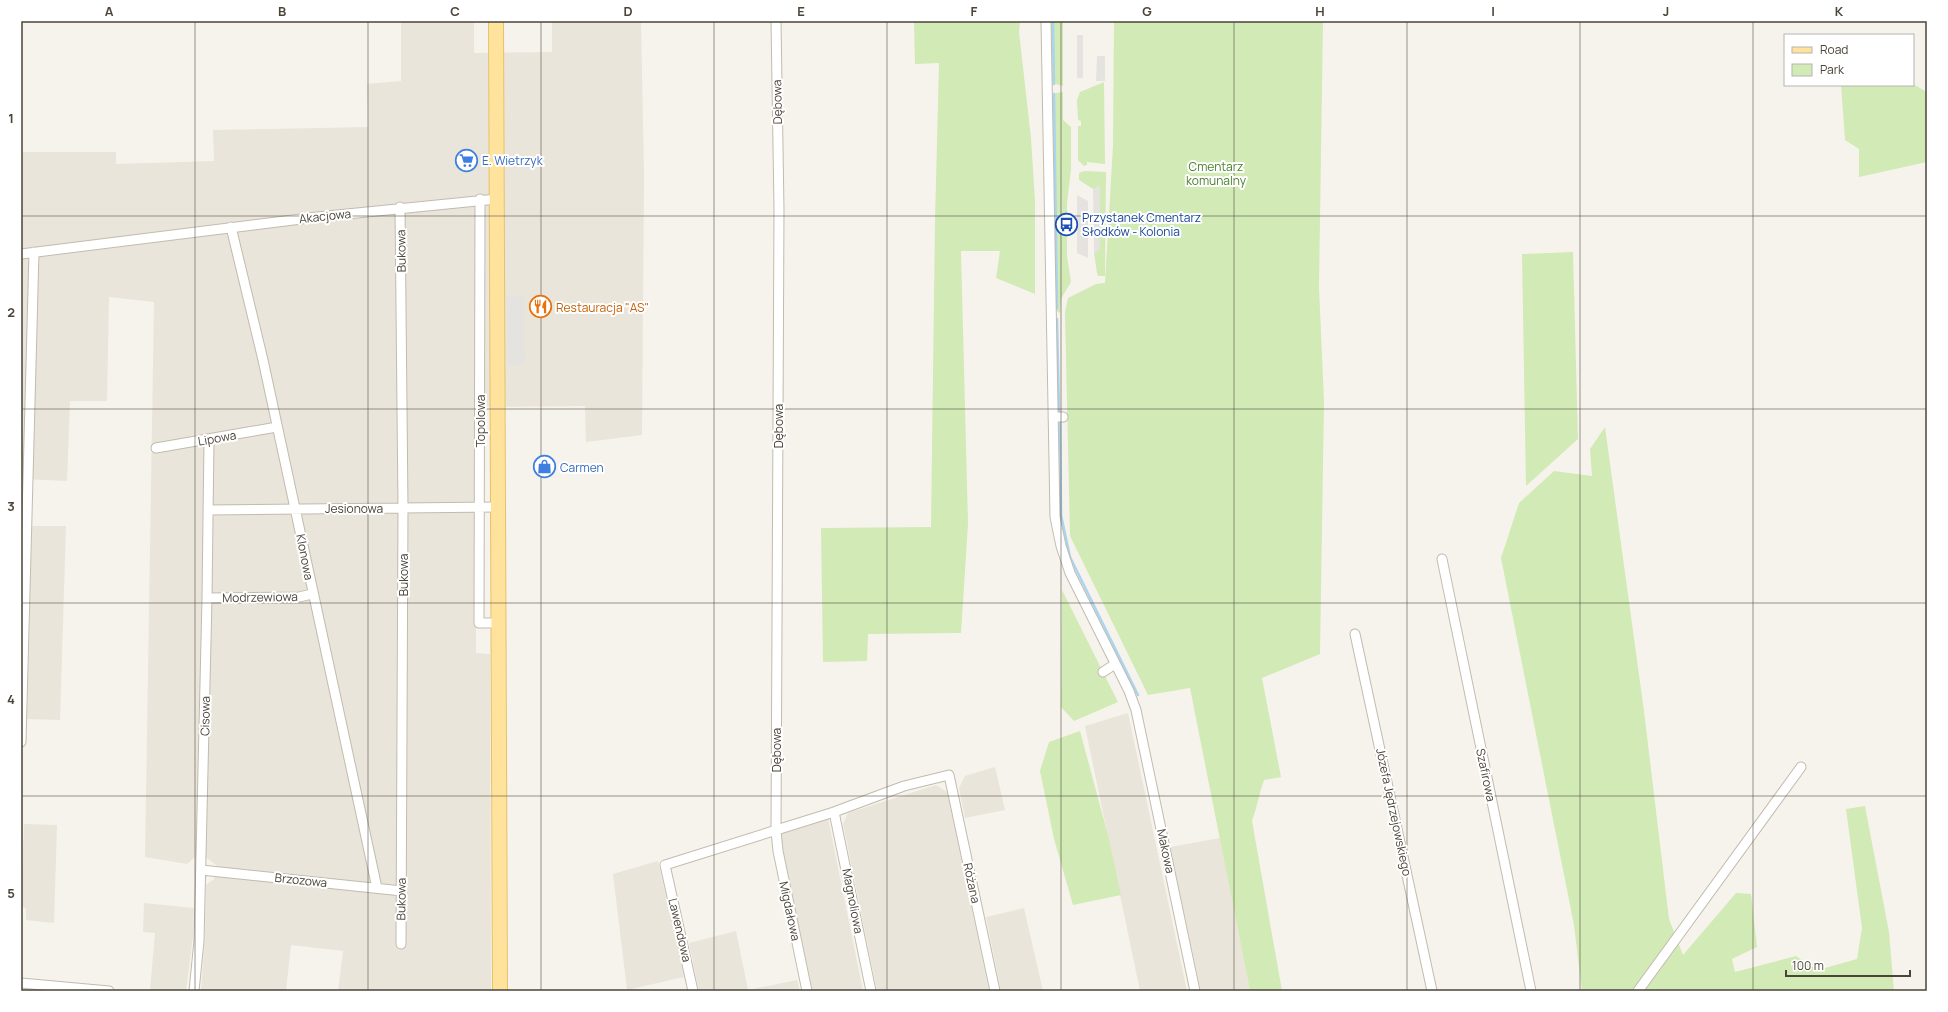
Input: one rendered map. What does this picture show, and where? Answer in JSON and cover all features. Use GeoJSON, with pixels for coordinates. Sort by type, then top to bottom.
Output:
{"type":"FeatureCollection","features":[{"type":"Feature","properties":{"kind":"main road"},"geometry":{"type":"LineString","coordinates":[[496,21],[500,991]]}},
{"type":"Feature","properties":{"kind":"street","name":"Dębowa"},"geometry":{"type":"LineString","coordinates":[[776,21],[779,218],[776,830]]}},
{"type":"Feature","properties":{"kind":"street","name":"Makowa"},"geometry":{"type":"LineString","coordinates":[[1046,21],[1054,517],[1061,546],[1070,573],[1116,664],[1136,710],[1195,991]]}},
{"type":"Feature","properties":{"kind":"street","name":"Akacjowa"},"geometry":{"type":"LineString","coordinates":[[21,254],[400,207],[480,199],[497,199]]}},
{"type":"Feature","properties":{"kind":"street","name":"Topolowa"},"geometry":{"type":"LineString","coordinates":[[480,199],[479,623],[499,623]]}},
{"type":"Feature","properties":{"kind":"street","name":"Bukowa"},"geometry":{"type":"LineString","coordinates":[[400,207],[403,508],[401,944]]}},
{"type":"Feature","properties":{"kind":"street","name":"Klonowa"},"geometry":{"type":"LineString","coordinates":[[231,227],[277,427],[377,888]]}},
{"type":"Feature","properties":{"kind":"street"},"geometry":{"type":"LineString","coordinates":[[21,742],[34,252]]}},
{"type":"Feature","properties":{"kind":"street"},"geometry":{"type":"LineString","coordinates":[[1053,417],[1063,417]]}},
{"type":"Feature","properties":{"kind":"street","name":"Lipowa"},"geometry":{"type":"LineString","coordinates":[[156,448],[277,427]]}},
{"type":"Feature","properties":{"kind":"street","name":"Cisowa"},"geometry":{"type":"LineString","coordinates":[[194,991],[199,941],[201,870],[208,598],[209,440]]}},
{"type":"Feature","properties":{"kind":"street","name":"Jesionowa"},"geometry":{"type":"LineString","coordinates":[[209,510],[498,507]]}},
{"type":"Feature","properties":{"kind":"street","name":"Szafirowa"},"geometry":{"type":"LineString","coordinates":[[1442,559],[1531,991]]}},
{"type":"Feature","properties":{"kind":"street","name":"Modrzewiowa"},"geometry":{"type":"LineString","coordinates":[[208,598],[299,597],[312,594]]}},
{"type":"Feature","properties":{"kind":"street","name":"Józefa Jędrzejowskiego"},"geometry":{"type":"LineString","coordinates":[[1355,634],[1432,991]]}},
{"type":"Feature","properties":{"kind":"street"},"geometry":{"type":"LineString","coordinates":[[1103,672],[1116,664]]}},
{"type":"Feature","properties":{"kind":"street"},"geometry":{"type":"LineString","coordinates":[[1638,991],[1801,767]]}},
{"type":"Feature","properties":{"kind":"street","name":"Różana"},"geometry":{"type":"LineString","coordinates":[[834,812],[918,782],[949,775],[995,991]]}},
{"type":"Feature","properties":{"kind":"street"},"geometry":{"type":"LineString","coordinates":[[776,830],[834,812]]}},
{"type":"Feature","properties":{"kind":"street","name":"Magnoliowa"},"geometry":{"type":"LineString","coordinates":[[834,812],[871,991]]}},
{"type":"Feature","properties":{"kind":"street","name":"Lawendowa"},"geometry":{"type":"LineString","coordinates":[[693,991],[665,865],[776,830]]}},
{"type":"Feature","properties":{"kind":"street","name":"Migdałowa"},"geometry":{"type":"LineString","coordinates":[[776,830],[778,851],[807,991]]}},
{"type":"Feature","properties":{"kind":"street","name":"Brzozowa"},"geometry":{"type":"LineString","coordinates":[[201,870],[402,891]]}},
{"type":"Feature","properties":{"kind":"street"},"geometry":{"type":"LineString","coordinates":[[21,983],[109,991]]}},
{"type":"Feature","properties":{"kind":"shaded area"},"geometry":{"type":"Polygon","coordinates":[[[401,21],[474,21],[474,53],[552,52],[552,21],[641,21],[644,175],[642,435],[586,442],[585,406],[476,407],[476,653],[490,654],[491,991],[338,991],[343,951],[291,945],[286,991],[201,991],[205,937],[206,885],[214,879],[217,866],[207,858],[195,857],[187,864],[145,857],[154,302],[109,297],[107,401],[70,401],[67,481],[22,479],[21,522],[21,152],[116,152],[116,164],[214,161],[213,130],[368,127],[367,84],[401,81],[401,21]]]}},
{"type":"Feature","properties":{"kind":"shaded area"},"geometry":{"type":"Polygon","coordinates":[[[1077,35],[1083,35],[1083,78],[1077,78],[1077,35]]]}},
{"type":"Feature","properties":{"kind":"shaded area"},"geometry":{"type":"Polygon","coordinates":[[[1097,56],[1105,56],[1105,81],[1096,81],[1097,56]]]}},
{"type":"Feature","properties":{"kind":"shaded area"},"geometry":{"type":"Polygon","coordinates":[[[1100,186],[1100,249],[1094,253],[1093,189],[1100,186]]]}},
{"type":"Feature","properties":{"kind":"shaded area"},"geometry":{"type":"Polygon","coordinates":[[[1077,195],[1088,201],[1088,258],[1077,253],[1077,195]]]}},
{"type":"Feature","properties":{"kind":"shaded area"},"geometry":{"type":"Polygon","coordinates":[[[506,296],[524,296],[525,365],[508,365],[506,296]]]}},
{"type":"Feature","properties":{"kind":"shaded area"},"geometry":{"type":"Polygon","coordinates":[[[32,526],[66,526],[60,720],[27,719],[32,526]]]}},
{"type":"Feature","properties":{"kind":"shaded area"},"geometry":{"type":"Polygon","coordinates":[[[1128,713],[1187,991],[1140,991],[1085,726],[1128,713]]]}},
{"type":"Feature","properties":{"kind":"shaded area"},"geometry":{"type":"Polygon","coordinates":[[[995,767],[1005,810],[965,818],[959,788],[965,776],[995,767]]]}},
{"type":"Feature","properties":{"kind":"shaded area"},"geometry":{"type":"Polygon","coordinates":[[[936,785],[947,792],[989,991],[877,991],[843,824],[848,813],[936,785]]]}},
{"type":"Feature","properties":{"kind":"shaded area"},"geometry":{"type":"Polygon","coordinates":[[[828,818],[863,991],[812,991],[779,834],[828,818]]]}},
{"type":"Feature","properties":{"kind":"shaded area"},"geometry":{"type":"Polygon","coordinates":[[[24,824],[57,825],[54,923],[26,920],[26,909],[21,906],[24,824]]]}},
{"type":"Feature","properties":{"kind":"shaded area"},"geometry":{"type":"Polygon","coordinates":[[[1220,838],[1250,991],[1201,991],[1170,847],[1220,838]]]}},
{"type":"Feature","properties":{"kind":"shaded area"},"geometry":{"type":"Polygon","coordinates":[[[658,861],[684,977],[627,990],[613,874],[658,861]]]}},
{"type":"Feature","properties":{"kind":"shaded area"},"geometry":{"type":"Polygon","coordinates":[[[144,903],[194,908],[193,936],[186,991],[150,991],[155,933],[143,932],[144,903]]]}},
{"type":"Feature","properties":{"kind":"shaded area"},"geometry":{"type":"Polygon","coordinates":[[[1024,908],[1043,991],[1001,991],[986,917],[1024,908]]]}},
{"type":"Feature","properties":{"kind":"shaded area"},"geometry":{"type":"Polygon","coordinates":[[[736,931],[748,990],[797,980],[800,991],[699,991],[689,943],[736,931]]]}},
{"type":"Feature","properties":{"kind":"green space"},"geometry":{"type":"Polygon","coordinates":[[[914,21],[1020,21],[1019,32],[1031,138],[1035,201],[1035,294],[996,278],[1000,251],[961,251],[968,524],[961,633],[868,634],[867,661],[823,662],[821,528],[931,527],[935,220],[939,63],[915,64],[914,21]]]}},
{"type":"Feature","properties":{"kind":"green space"},"geometry":{"type":"Polygon","coordinates":[[[1050,21],[1063,21],[1063,86],[1052,83],[1050,21]]]}},
{"type":"Feature","properties":{"kind":"green space","name":"Cmentarz komunalny"},"geometry":{"type":"Polygon","coordinates":[[[1114,21],[1323,21],[1319,287],[1324,401],[1320,654],[1262,678],[1281,777],[1264,780],[1252,821],[1282,991],[1250,991],[1190,688],[1148,695],[1070,536],[1065,312],[1068,298],[1096,284],[1105,283],[1113,145],[1114,21]]]}},
{"type":"Feature","properties":{"kind":"green space"},"geometry":{"type":"Polygon","coordinates":[[[1104,82],[1105,164],[1087,162],[1087,165],[1084,166],[1078,160],[1078,126],[1081,126],[1081,121],[1078,120],[1077,100],[1080,92],[1104,82]]]}},
{"type":"Feature","properties":{"kind":"green space"},"geometry":{"type":"Polygon","coordinates":[[[1914,85],[1927,92],[1927,162],[1859,177],[1859,149],[1845,140],[1841,86],[1914,86],[1914,85]]]}},
{"type":"Feature","properties":{"kind":"green space"},"geometry":{"type":"Polygon","coordinates":[[[1063,92],[1063,120],[1071,127],[1071,169],[1067,203],[1067,219],[1063,220],[1063,228],[1067,229],[1067,256],[1071,282],[1061,299],[1060,313],[1055,310],[1052,96],[1056,93],[1063,92]]]}},
{"type":"Feature","properties":{"kind":"green space"},"geometry":{"type":"Polygon","coordinates":[[[1084,171],[1106,172],[1105,276],[1098,276],[1094,253],[1100,249],[1100,186],[1093,189],[1079,180],[1079,173],[1084,171]]]}},
{"type":"Feature","properties":{"kind":"green space"},"geometry":{"type":"Polygon","coordinates":[[[1573,252],[1578,439],[1526,486],[1522,254],[1573,252]]]}},
{"type":"Feature","properties":{"kind":"green space"},"geometry":{"type":"Polygon","coordinates":[[[1605,427],[1644,711],[1669,919],[1683,955],[1736,893],[1751,894],[1757,947],[1732,959],[1735,972],[1796,956],[1818,970],[1857,959],[1862,928],[1846,809],[1865,806],[1889,932],[1894,991],[1582,991],[1574,925],[1501,558],[1519,503],[1554,471],[1592,476],[1590,449],[1605,427]]]}},
{"type":"Feature","properties":{"kind":"green space"},"geometry":{"type":"Polygon","coordinates":[[[1062,590],[1118,702],[1074,721],[1061,707],[1062,590]]]}},
{"type":"Feature","properties":{"kind":"green space"},"geometry":{"type":"Polygon","coordinates":[[[1080,731],[1109,839],[1121,895],[1073,905],[1054,839],[1040,771],[1049,742],[1080,731]]]}},
{"type":"Feature","properties":{"kind":"waterway"},"geometry":{"type":"LineString","coordinates":[[1053,21],[1054,84]]}},
{"type":"Feature","properties":{"kind":"waterway"},"geometry":{"type":"LineString","coordinates":[[1054,94],[1057,308]]}},
{"type":"Feature","properties":{"kind":"waterway"},"geometry":{"type":"LineString","coordinates":[[1057,319],[1059,411]]}},
{"type":"Feature","properties":{"kind":"waterway"},"geometry":{"type":"LineString","coordinates":[[1060,422],[1061,515],[1070,557],[1138,695]]}},
{"type":"Feature","properties":{"kind":"place","name":"E. Wietrzyk"},"geometry":{"type":"Point","coordinates":[467,160]}},
{"type":"Feature","properties":{"kind":"place","name":"Przystanek Cmentarz Słodków - Kolonia"},"geometry":{"type":"Point","coordinates":[1066,224]}},
{"type":"Feature","properties":{"kind":"place","name":"Restauracja \"AS\""},"geometry":{"type":"Point","coordinates":[540,307]}},
{"type":"Feature","properties":{"kind":"place","name":"Carmen"},"geometry":{"type":"Point","coordinates":[544,467]}}]}
